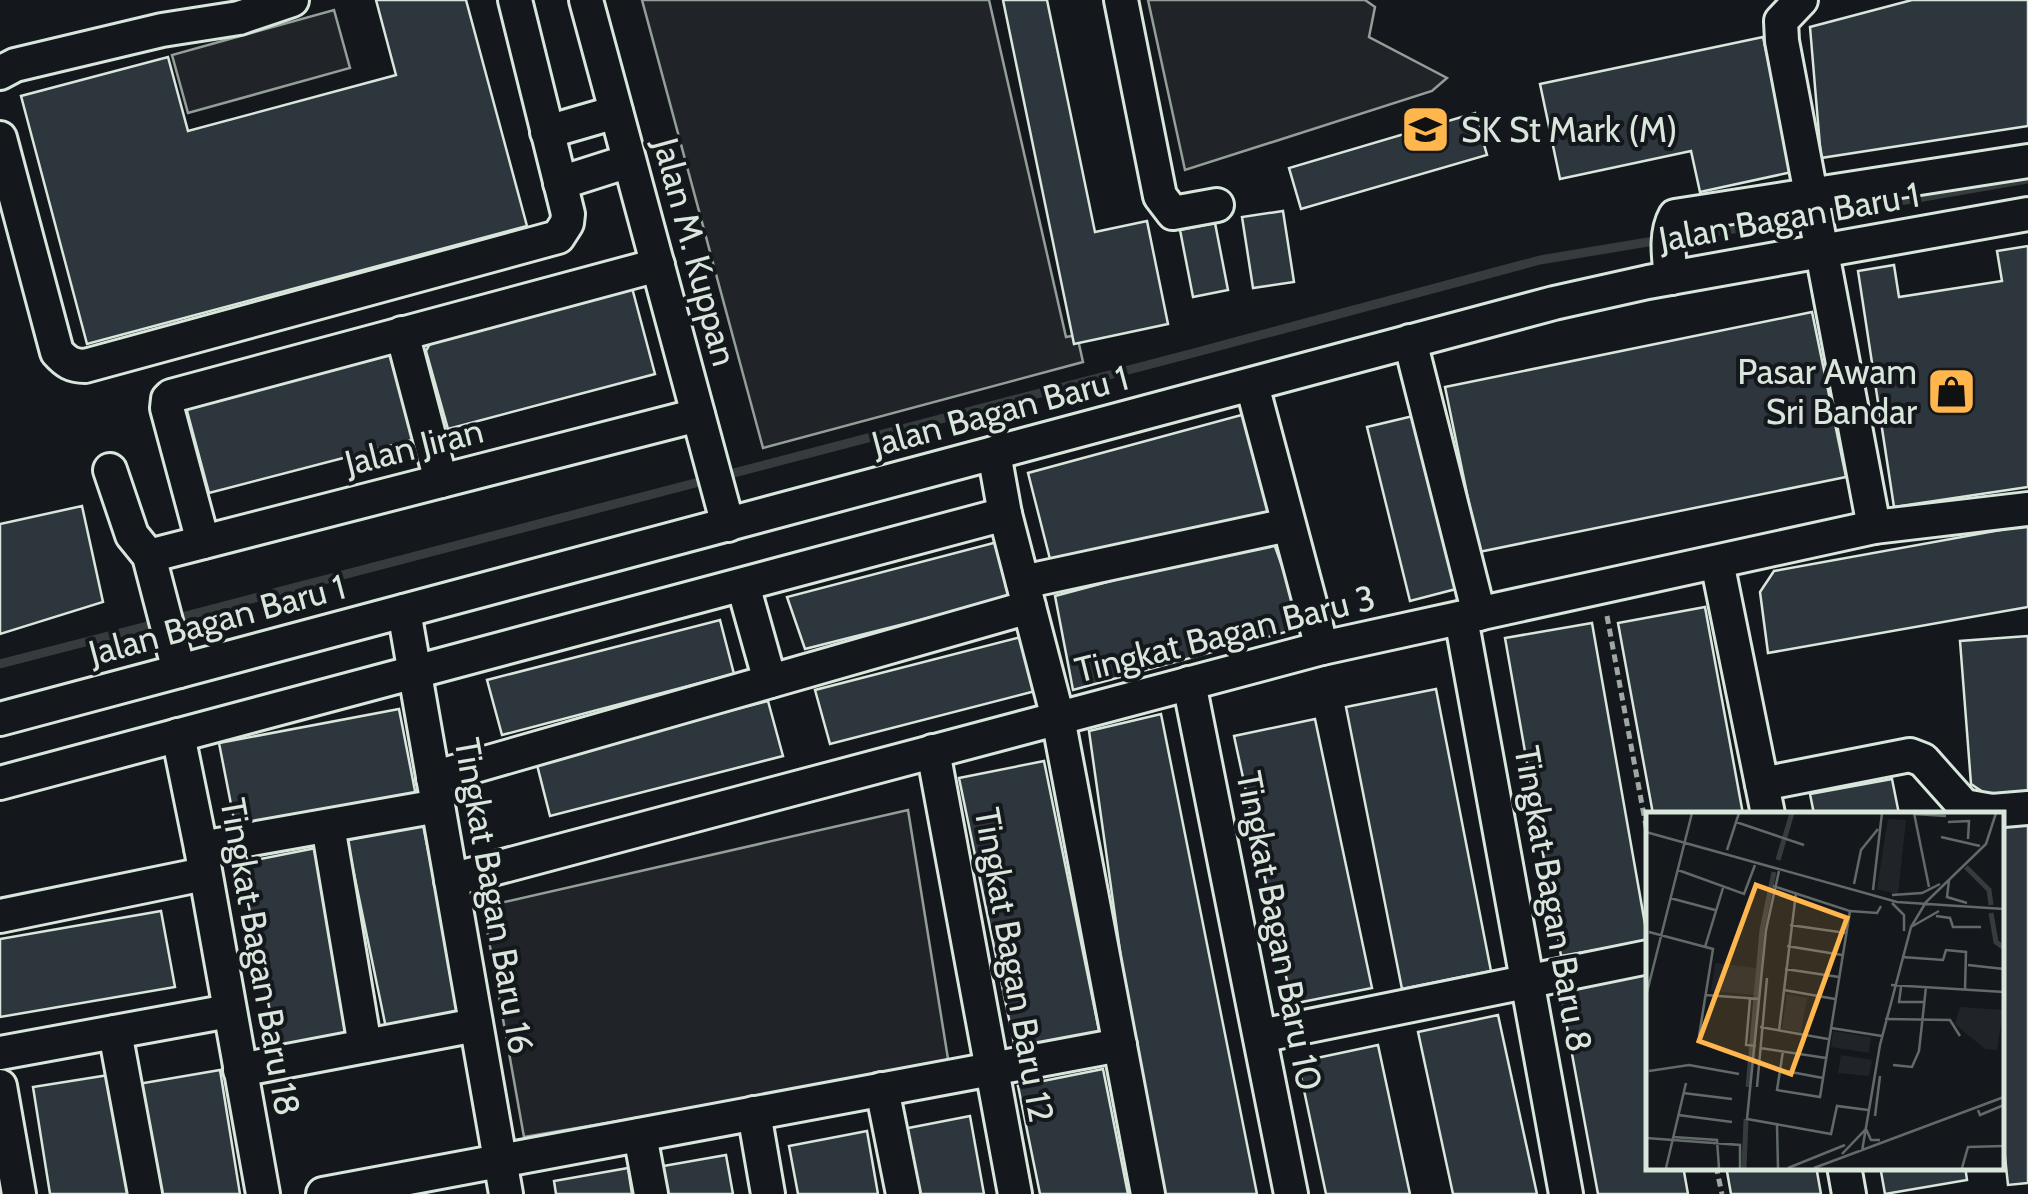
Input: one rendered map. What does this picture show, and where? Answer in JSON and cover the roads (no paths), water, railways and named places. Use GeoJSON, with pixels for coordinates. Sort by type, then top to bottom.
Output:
{"type":"FeatureCollection","features":[{"type":"Feature","properties":{"kind":"street"},"geometry":{"type":"LineString","coordinates":[[0,73],[16,65],[162,30],[239,18],[292,0]]}},
{"type":"Feature","properties":{"kind":"street"},"geometry":{"type":"LineString","coordinates":[[0,138],[57,352],[74,366],[85,366],[550,240],[564,230],[568,214],[515,0]]}},
{"type":"Feature","properties":{"kind":"street","name":"Jalan M. Kuppan"},"geometry":{"type":"LineString","coordinates":[[586,0],[728,525]]}},
{"type":"Feature","properties":{"kind":"street"},"geometry":{"type":"LineString","coordinates":[[1122,0],[1160,196],[1173,213],[1216,206]]}},
{"type":"Feature","properties":{"kind":"street"},"geometry":{"type":"LineString","coordinates":[[1801,0],[1782,20],[1782,41],[1874,527]]}},
{"type":"Feature","properties":{"kind":"street"},"geometry":{"type":"LineString","coordinates":[[547,132],[616,112]]}},
{"type":"Feature","properties":{"kind":"street"},"geometry":{"type":"LineString","coordinates":[[1670,252],[1675,216],[1816,220],[2028,160]]}},
{"type":"Feature","properties":{"kind":"street"},"geometry":{"type":"LineString","coordinates":[[560,183],[629,161]]}},
{"type":"Feature","properties":{"kind":"street","name":"Jalan Bagan Baru 1"},"geometry":{"type":"LineString","coordinates":[[0,719],[1554,303],[1670,252],[1816,220],[2028,214]]}},
{"type":"Feature","properties":{"kind":"street"},"geometry":{"type":"LineString","coordinates":[[203,542],[167,408],[170,396],[658,265]]}},
{"type":"Feature","properties":{"kind":"street"},"geometry":{"type":"LineString","coordinates":[[402,333],[442,482]]}},
{"type":"Feature","properties":{"kind":"street","name":"Tingkat Bagan Baru 8"},"geometry":{"type":"LineString","coordinates":[[1410,341],[1470,616],[1527,981],[1566,1194]]}},
{"type":"Feature","properties":{"kind":"street"},"geometry":{"type":"LineString","coordinates":[[1252,385],[1322,648]]}},
{"type":"Feature","properties":{"kind":"street","name":"Jalan Jiran"},"geometry":{"type":"LineString","coordinates":[[148,556],[698,415]]}},
{"type":"Feature","properties":{"kind":"street"},"geometry":{"type":"LineString","coordinates":[[994,454],[1005,514],[1058,718],[1148,1194]]}},
{"type":"Feature","properties":{"kind":"street"},"geometry":{"type":"LineString","coordinates":[[110,470],[132,535],[148,556],[180,671]]}},
{"type":"Feature","properties":{"kind":"street","name":"Tingkat Bagan Baru 3"},"geometry":{"type":"LineString","coordinates":[[451,880],[1322,648],[1874,527],[2028,509]]}},
{"type":"Feature","properties":{"kind":"street"},"geometry":{"type":"LineString","coordinates":[[0,783],[1005,514]]}},
{"type":"Feature","properties":{"kind":"street"},"geometry":{"type":"LineString","coordinates":[[0,916],[328,826],[1026,595],[1288,525]]}},
{"type":"Feature","properties":{"kind":"street"},"geometry":{"type":"LineString","coordinates":[[1717,562],[1765,799],[1910,755],[1923,760],[1964,806],[1992,811],[2028,808]]}},
{"type":"Feature","properties":{"kind":"street"},"geometry":{"type":"LineString","coordinates":[[742,585],[770,681]]}},
{"type":"Feature","properties":{"kind":"street","name":"Tingkat Bagan Baru 16"},"geometry":{"type":"LineString","coordinates":[[404,611],[506,1194]]}},
{"type":"Feature","properties":{"kind":"street","name":"Tingkat Bagan Baru 10"},"geometry":{"type":"LineString","coordinates":[[1189,683],[1291,1194]]}},
{"type":"Feature","properties":{"kind":"street","name":"Tingkat Bagan Baru 18"},"geometry":{"type":"LineString","coordinates":[[178,736],[263,1194]]}},
{"type":"Feature","properties":{"kind":"street","name":"Tingkat Bagan Baru 12"},"geometry":{"type":"LineString","coordinates":[[934,751],[1015,1194]]}},
{"type":"Feature","properties":{"kind":"street"},"geometry":{"type":"LineString","coordinates":[[328,826],[365,1046]]}},
{"type":"Feature","properties":{"kind":"street"},"geometry":{"type":"LineString","coordinates":[[1260,1036],[1646,957]]}},
{"type":"Feature","properties":{"kind":"street"},"geometry":{"type":"LineString","coordinates":[[0,1053],[229,1011]]}},
{"type":"Feature","properties":{"kind":"street"},"geometry":{"type":"LineString","coordinates":[[240,1070],[476,1025]]}},
{"type":"Feature","properties":{"kind":"street"},"geometry":{"type":"LineString","coordinates":[[115,1032],[145,1194]]}},
{"type":"Feature","properties":{"kind":"street"},"geometry":{"type":"LineString","coordinates":[[323,1194],[394,1188],[500,1161],[1120,1045]]}},
{"type":"Feature","properties":{"kind":"street"},"geometry":{"type":"LineString","coordinates":[[0,1086],[19,1194]]}},
{"type":"Feature","properties":{"kind":"street"},"geometry":{"type":"LineString","coordinates":[[882,1090],[903,1194]]}},
{"type":"Feature","properties":{"kind":"street"},"geometry":{"type":"LineString","coordinates":[[754,1114],[768,1194]]}},
{"type":"Feature","properties":{"kind":"street"},"geometry":{"type":"LineString","coordinates":[[640,1134],[651,1194]]}},
{"type":"Feature","properties":{"kind":"street"},"geometry":{"type":"LineString","coordinates":[[1845,1169],[1850,1194]]}},
{"type":"Feature","properties":{"kind":"waterway"},"geometry":{"type":"LineString","coordinates":[[1824,214],[2028,179]]}},
{"type":"Feature","properties":{"kind":"waterway"},"geometry":{"type":"LineString","coordinates":[[1676,238],[1809,217]]}},
{"type":"Feature","properties":{"kind":"waterway"},"geometry":{"type":"LineString","coordinates":[[174,619],[1540,260],[1660,240]]}},
{"type":"Feature","properties":{"kind":"waterway"},"geometry":{"type":"LineString","coordinates":[[0,664],[159,623]]}},
{"type":"Feature","properties":{"kind":"place","name":"SK St Mark (M)"},"geometry":{"type":"Point","coordinates":[1426,130]}},
{"type":"Feature","properties":{"kind":"place","name":"Pasar Awam Sri Bandar"},"geometry":{"type":"Point","coordinates":[1952,392]}}]}
